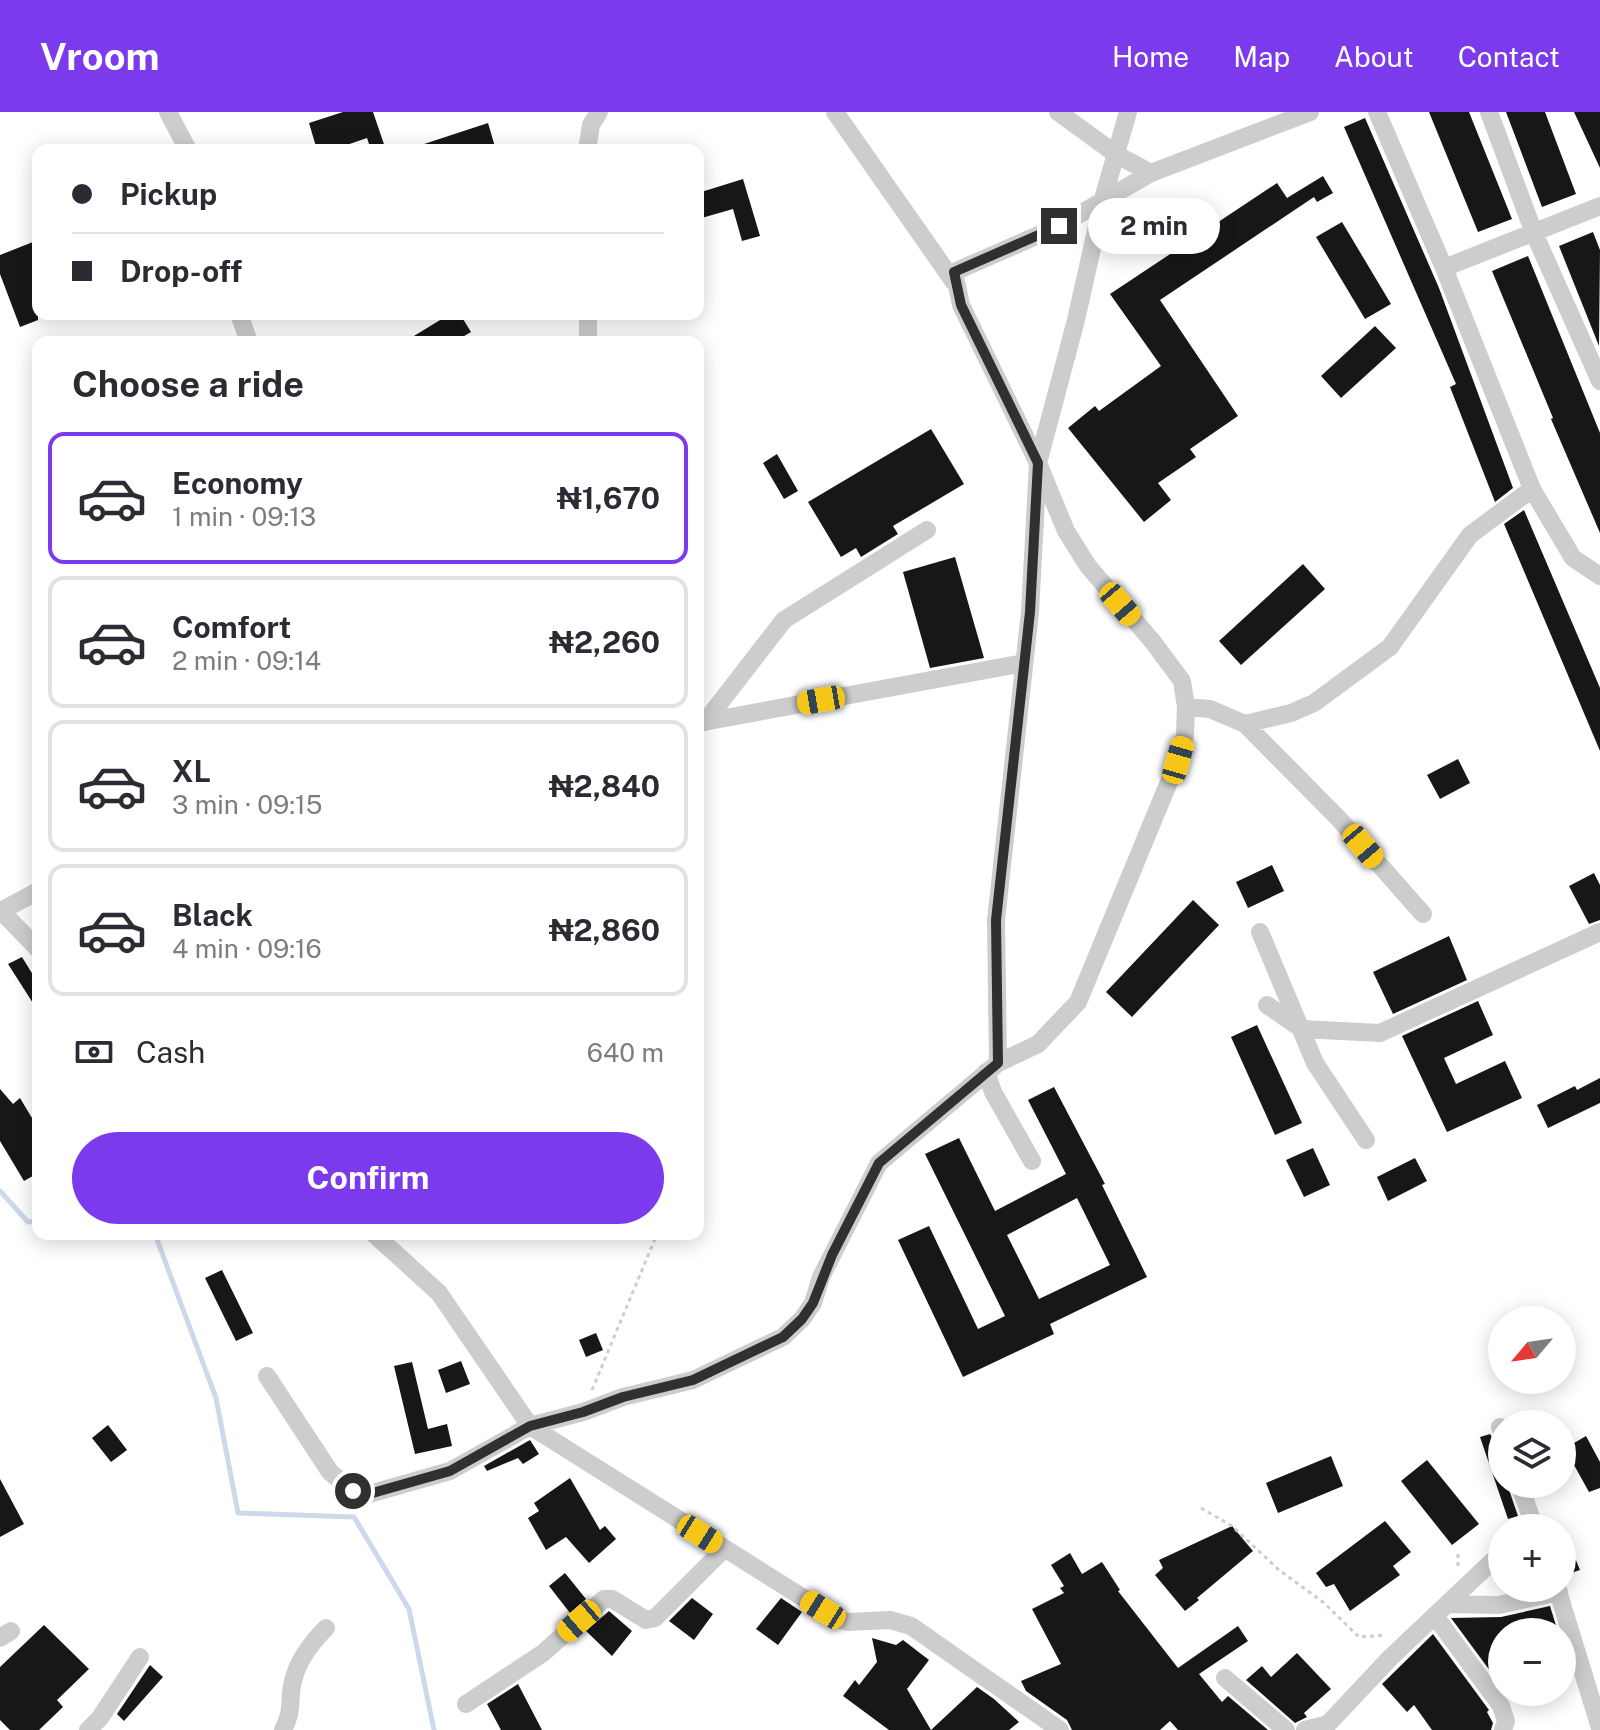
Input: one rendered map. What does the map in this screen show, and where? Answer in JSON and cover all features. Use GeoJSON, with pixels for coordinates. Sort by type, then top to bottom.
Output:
{"type":"FeatureCollection","features":[{"type":"Feature","properties":{"kind":"street"},"geometry":{"type":"LineString","coordinates":[[168,112],[185,144]]}},
{"type":"Feature","properties":{"kind":"street"},"geometry":{"type":"LineString","coordinates":[[588,144],[591,125],[599,112]]}},
{"type":"Feature","properties":{"kind":"street"},"geometry":{"type":"LineString","coordinates":[[835,112],[954,282]]}},
{"type":"Feature","properties":{"kind":"street"},"geometry":{"type":"LineString","coordinates":[[1058,112],[1117,155],[1151,173]]}},
{"type":"Feature","properties":{"kind":"street"},"geometry":{"type":"LineString","coordinates":[[1032,1161],[993,1092],[996,920],[1030,612],[1038,463],[1076,320],[1103,199],[1128,112]]}},
{"type":"Feature","properties":{"kind":"street"},"geometry":{"type":"LineString","coordinates":[[267,1376],[330,1472],[353,1491],[361,1493],[401,1486],[450,1471],[530,1426],[583,1412],[623,1397],[693,1380],[783,1337],[802,1319],[813,1303],[832,1255],[879,1163],[992,1067],[1038,1044],[1078,1002],[1178,760],[1185,735],[1186,707],[1182,681],[1088,566],[1066,531],[1038,463],[961,305],[954,272],[1059,226],[1151,173],[1310,112]]}},
{"type":"Feature","properties":{"kind":"street"},"geometry":{"type":"LineString","coordinates":[[1377,112],[1444,268],[1532,489],[1573,558],[1600,576]]}},
{"type":"Feature","properties":{"kind":"street"},"geometry":{"type":"LineString","coordinates":[[1489,112],[1534,233],[1600,381]]}},
{"type":"Feature","properties":{"kind":"street"},"geometry":{"type":"LineString","coordinates":[[1444,268],[1600,206]]}},
{"type":"Feature","properties":{"kind":"street"},"geometry":{"type":"LineString","coordinates":[[1245,724],[1291,713],[1314,703],[1390,647],[1470,535],[1532,489]]}},
{"type":"Feature","properties":{"kind":"street"},"geometry":{"type":"LineString","coordinates":[[704,720],[784,620],[927,530]]}},
{"type":"Feature","properties":{"kind":"street"},"geometry":{"type":"LineString","coordinates":[[704,722],[1024,663]]}},
{"type":"Feature","properties":{"kind":"street"},"geometry":{"type":"LineString","coordinates":[[1186,707],[1210,709],[1245,724],[1339,819],[1423,914]]}},
{"type":"Feature","properties":{"kind":"street"},"geometry":{"type":"LineString","coordinates":[[32,894],[1,911],[32,943]]}},
{"type":"Feature","properties":{"kind":"street"},"geometry":{"type":"LineString","coordinates":[[1260,932],[1321,1074],[1366,1140]]}},
{"type":"Feature","properties":{"kind":"street"},"geometry":{"type":"LineString","coordinates":[[1267,1005],[1302,1029],[1390,1031],[1600,932]]}},
{"type":"Feature","properties":{"kind":"street"},"geometry":{"type":"LineString","coordinates":[[381,1240],[439,1293],[530,1426],[837,1619],[847,1622],[890,1620],[911,1626],[1060,1730]]}},
{"type":"Feature","properties":{"kind":"street"},"geometry":{"type":"LineString","coordinates":[[466,1704],[543,1653],[604,1599],[612,1599],[646,1620],[655,1618],[724,1549]]}},
{"type":"Feature","properties":{"kind":"street"},"geometry":{"type":"LineString","coordinates":[[1305,1730],[1331,1727],[1390,1658],[1488,1566]]}},
{"type":"Feature","properties":{"kind":"street"},"geometry":{"type":"LineString","coordinates":[[1442,1610],[1511,1602]]}},
{"type":"Feature","properties":{"kind":"street"},"geometry":{"type":"LineString","coordinates":[[1562,1602],[1600,1728]]}},
{"type":"Feature","properties":{"kind":"street"},"geometry":{"type":"LineString","coordinates":[[1442,1610],[1501,1706],[1506,1721],[1503,1730]]}},
{"type":"Feature","properties":{"kind":"street"},"geometry":{"type":"LineString","coordinates":[[283,1730],[291,1715],[293,1681],[309,1645],[326,1628]]}},
{"type":"Feature","properties":{"kind":"street"},"geometry":{"type":"LineString","coordinates":[[88,1730],[100,1718],[140,1657]]}},
{"type":"Feature","properties":{"kind":"street"},"geometry":{"type":"LineString","coordinates":[[1225,1678],[1286,1730]]}},
{"type":"Feature","properties":{"kind":"path"},"geometry":{"type":"LineString","coordinates":[[583,1412],[655,1240]]}},
{"type":"Feature","properties":{"kind":"path"},"geometry":{"type":"LineString","coordinates":[[1201,1508],[1232,1526],[1279,1570],[1323,1602],[1359,1637],[1384,1637],[1397,1628]]}},
{"type":"Feature","properties":{"kind":"path"},"geometry":{"type":"LineString","coordinates":[[1458,1551],[1458,1576]]}},
{"type":"Feature","properties":{"kind":"building"},"geometry":{"type":"Polygon","coordinates":[[[343,112],[373,112],[384,144],[369,144],[367,138],[350,144],[315,144],[309,123],[343,112]]]}},
{"type":"Feature","properties":{"kind":"building"},"geometry":{"type":"Polygon","coordinates":[[[1429,112],[1469,112],[1512,219],[1478,232],[1429,112]]]}},
{"type":"Feature","properties":{"kind":"building"},"geometry":{"type":"Polygon","coordinates":[[[1506,112],[1545,112],[1576,194],[1542,207],[1506,112]]]}},
{"type":"Feature","properties":{"kind":"building"},"geometry":{"type":"Polygon","coordinates":[[[1574,112],[1600,112],[1600,168],[1574,112]]]}},
{"type":"Feature","properties":{"kind":"building"},"geometry":{"type":"Polygon","coordinates":[[[1365,118],[1439,288],[1513,488],[1495,502],[1450,387],[1456,384],[1344,127],[1365,118]]]}},
{"type":"Feature","properties":{"kind":"building"},"geometry":{"type":"Polygon","coordinates":[[[488,123],[494,144],[424,144],[488,123]]]}},
{"type":"Feature","properties":{"kind":"building"},"geometry":{"type":"Polygon","coordinates":[[[1323,176],[1333,193],[1317,202],[1314,197],[1160,300],[1238,416],[1190,449],[1196,457],[1158,483],[1171,500],[1144,522],[1068,428],[1095,406],[1099,411],[1161,366],[1110,294],[1277,183],[1287,198],[1323,176]]]}},
{"type":"Feature","properties":{"kind":"building"},"geometry":{"type":"Polygon","coordinates":[[[743,179],[760,236],[742,241],[733,209],[704,217],[704,191],[743,179]]]}},
{"type":"Feature","properties":{"kind":"building"},"geometry":{"type":"Polygon","coordinates":[[[1342,222],[1391,304],[1365,319],[1316,237],[1342,222]]]}},
{"type":"Feature","properties":{"kind":"building"},"geometry":{"type":"Polygon","coordinates":[[[1593,232],[1600,250],[1599,346],[1559,246],[1593,232]]]}},
{"type":"Feature","properties":{"kind":"building"},"geometry":{"type":"Polygon","coordinates":[[[32,242],[32,320],[38,320],[20,327],[0,274],[0,255],[32,242]]]}},
{"type":"Feature","properties":{"kind":"building"},"geometry":{"type":"Polygon","coordinates":[[[1528,256],[1600,433],[1600,533],[1492,271],[1528,256]]]}},
{"type":"Feature","properties":{"kind":"building"},"geometry":{"type":"Polygon","coordinates":[[[440,320],[464,320],[471,332],[464,336],[414,336],[440,320]]]}},
{"type":"Feature","properties":{"kind":"building"},"geometry":{"type":"Polygon","coordinates":[[[1375,326],[1396,348],[1341,398],[1321,376],[1375,326]]]}},
{"type":"Feature","properties":{"kind":"building"},"geometry":{"type":"Polygon","coordinates":[[[931,429],[964,484],[893,526],[898,534],[861,557],[856,548],[841,557],[808,502],[931,429]]]}},
{"type":"Feature","properties":{"kind":"building"},"geometry":{"type":"Polygon","coordinates":[[[777,454],[798,491],[784,499],[763,463],[777,454]]]}},
{"type":"Feature","properties":{"kind":"building"},"geometry":{"type":"Polygon","coordinates":[[[1524,510],[1600,688],[1600,751],[1504,524],[1524,510]]]}},
{"type":"Feature","properties":{"kind":"building"},"geometry":{"type":"Polygon","coordinates":[[[955,557],[984,658],[930,668],[903,572],[955,557]]]}},
{"type":"Feature","properties":{"kind":"building"},"geometry":{"type":"Polygon","coordinates":[[[1303,564],[1325,589],[1241,665],[1219,641],[1303,564]]]}},
{"type":"Feature","properties":{"kind":"building"},"geometry":{"type":"Polygon","coordinates":[[[1458,759],[1470,783],[1440,799],[1427,775],[1458,759]]]}},
{"type":"Feature","properties":{"kind":"building"},"geometry":{"type":"Polygon","coordinates":[[[1272,865],[1284,891],[1248,908],[1236,882],[1272,865]]]}},
{"type":"Feature","properties":{"kind":"building"},"geometry":{"type":"Polygon","coordinates":[[[1594,873],[1600,885],[1600,920],[1589,924],[1569,886],[1594,873]]]}},
{"type":"Feature","properties":{"kind":"building"},"geometry":{"type":"Polygon","coordinates":[[[1193,900],[1219,925],[1132,1017],[1106,992],[1193,900]]]}},
{"type":"Feature","properties":{"kind":"building"},"geometry":{"type":"Polygon","coordinates":[[[1449,936],[1467,980],[1393,1014],[1373,972],[1449,936]]]}},
{"type":"Feature","properties":{"kind":"building"},"geometry":{"type":"Polygon","coordinates":[[[22,957],[32,973],[32,1002],[8,964],[22,957]]]}},
{"type":"Feature","properties":{"kind":"building"},"geometry":{"type":"Polygon","coordinates":[[[1478,1001],[1493,1035],[1444,1058],[1456,1084],[1505,1061],[1522,1098],[1447,1132],[1402,1036],[1478,1001]]]}},
{"type":"Feature","properties":{"kind":"building"},"geometry":{"type":"Polygon","coordinates":[[[1257,1025],[1302,1123],[1275,1135],[1231,1037],[1257,1025]]]}},
{"type":"Feature","properties":{"kind":"building"},"geometry":{"type":"Polygon","coordinates":[[[1600,1078],[1600,1103],[1548,1128],[1537,1105],[1575,1086],[1577,1090],[1600,1078]]]}},
{"type":"Feature","properties":{"kind":"building"},"geometry":{"type":"Polygon","coordinates":[[[1054,1087],[1105,1184],[1102,1185],[1147,1277],[1050,1324],[1054,1334],[963,1377],[898,1240],[929,1226],[978,1329],[1005,1316],[925,1154],[959,1138],[995,1211],[1066,1174],[1028,1100],[1054,1087]],[[1077,1198],[1007,1235],[1039,1299],[1110,1265],[1077,1198]]]}},
{"type":"Feature","properties":{"kind":"building"},"geometry":{"type":"Polygon","coordinates":[[[0,1089],[13,1104],[20,1098],[32,1118],[32,1176],[24,1181],[0,1141],[0,1089]]]}},
{"type":"Feature","properties":{"kind":"building"},"geometry":{"type":"Polygon","coordinates":[[[1313,1148],[1330,1185],[1304,1197],[1286,1160],[1313,1148]]]}},
{"type":"Feature","properties":{"kind":"building"},"geometry":{"type":"Polygon","coordinates":[[[1415,1158],[1427,1181],[1388,1201],[1377,1177],[1415,1158]]]}},
{"type":"Feature","properties":{"kind":"building"},"geometry":{"type":"Polygon","coordinates":[[[222,1270],[253,1333],[236,1341],[205,1278],[222,1270]]]}},
{"type":"Feature","properties":{"kind":"building"},"geometry":{"type":"Polygon","coordinates":[[[596,1333],[603,1350],[586,1357],[579,1340],[596,1333]]]}},
{"type":"Feature","properties":{"kind":"building"},"geometry":{"type":"Polygon","coordinates":[[[461,1361],[470,1384],[446,1393],[438,1370],[461,1361]]]}},
{"type":"Feature","properties":{"kind":"building"},"geometry":{"type":"Polygon","coordinates":[[[412,1362],[428,1429],[447,1424],[452,1446],[415,1454],[394,1366],[412,1362]]]}},
{"type":"Feature","properties":{"kind":"building"},"geometry":{"type":"Polygon","coordinates":[[[108,1425],[127,1450],[111,1462],[92,1438],[108,1425]]]}},
{"type":"Feature","properties":{"kind":"building"},"geometry":{"type":"Polygon","coordinates":[[[1488,1435],[1488,1460],[1480,1437],[1488,1435]]]}},
{"type":"Feature","properties":{"kind":"building"},"geometry":{"type":"Polygon","coordinates":[[[1586,1436],[1600,1462],[1600,1488],[1589,1492],[1576,1469],[1576,1442],[1586,1436]]]}},
{"type":"Feature","properties":{"kind":"building"},"geometry":{"type":"Polygon","coordinates":[[[530,1440],[539,1454],[523,1464],[518,1458],[487,1471],[484,1466],[530,1440]]]}},
{"type":"Feature","properties":{"kind":"building"},"geometry":{"type":"Polygon","coordinates":[[[1331,1456],[1343,1486],[1278,1513],[1266,1483],[1331,1456]]]}},
{"type":"Feature","properties":{"kind":"building"},"geometry":{"type":"Polygon","coordinates":[[[1427,1460],[1479,1524],[1452,1545],[1401,1481],[1427,1460]]]}},
{"type":"Feature","properties":{"kind":"building"},"geometry":{"type":"Polygon","coordinates":[[[570,1478],[600,1530],[605,1526],[616,1539],[589,1563],[566,1537],[546,1550],[528,1518],[539,1511],[534,1503],[570,1478]]]}},
{"type":"Feature","properties":{"kind":"building"},"geometry":{"type":"Polygon","coordinates":[[[0,1479],[24,1524],[0,1537],[0,1479]]]}},
{"type":"Feature","properties":{"kind":"building"},"geometry":{"type":"Polygon","coordinates":[[[1501,1498],[1512,1498],[1517,1514],[1506,1514],[1501,1498]]]}},
{"type":"Feature","properties":{"kind":"building"},"geometry":{"type":"Polygon","coordinates":[[[1385,1521],[1411,1552],[1393,1566],[1400,1575],[1350,1611],[1334,1584],[1326,1587],[1316,1573],[1385,1521]]]}},
{"type":"Feature","properties":{"kind":"building"},"geometry":{"type":"Polygon","coordinates":[[[1232,1526],[1253,1551],[1185,1611],[1155,1575],[1163,1568],[1159,1560],[1232,1526]]]}},
{"type":"Feature","properties":{"kind":"building"},"geometry":{"type":"Polygon","coordinates":[[[1070,1553],[1082,1574],[1102,1562],[1118,1591],[1178,1668],[1238,1626],[1248,1641],[1199,1674],[1222,1702],[1228,1696],[1268,1730],[1178,1730],[1170,1721],[1160,1730],[1072,1730],[1067,1720],[1026,1691],[1021,1681],[1061,1664],[1032,1609],[1064,1593],[1060,1588],[1064,1586],[1051,1565],[1070,1553]]]}},
{"type":"Feature","properties":{"kind":"building"},"geometry":{"type":"Polygon","coordinates":[[[565,1573],[586,1599],[570,1613],[549,1586],[565,1573]]]}},
{"type":"Feature","properties":{"kind":"building"},"geometry":{"type":"Polygon","coordinates":[[[692,1598],[713,1614],[694,1640],[669,1621],[692,1598]]]}},
{"type":"Feature","properties":{"kind":"building"},"geometry":{"type":"Polygon","coordinates":[[[781,1598],[802,1612],[778,1645],[756,1629],[781,1598]]]}},
{"type":"Feature","properties":{"kind":"building"},"geometry":{"type":"Polygon","coordinates":[[[1550,1606],[1554,1618],[1488,1618],[1488,1668],[1451,1618],[1501,1617],[1550,1606]]]}},
{"type":"Feature","properties":{"kind":"building"},"geometry":{"type":"Polygon","coordinates":[[[609,1611],[632,1631],[612,1656],[586,1631],[609,1611]]]}},
{"type":"Feature","properties":{"kind":"building"},"geometry":{"type":"Polygon","coordinates":[[[44,1625],[89,1669],[57,1700],[63,1707],[39,1730],[10,1730],[0,1720],[0,1667],[44,1625]]]}},
{"type":"Feature","properties":{"kind":"building"},"geometry":{"type":"Polygon","coordinates":[[[1433,1634],[1489,1710],[1487,1712],[1493,1723],[1491,1730],[1432,1730],[1414,1705],[1407,1712],[1382,1684],[1433,1634]]]}},
{"type":"Feature","properties":{"kind":"building"},"geometry":{"type":"Polygon","coordinates":[[[872,1638],[896,1645],[903,1640],[929,1660],[907,1689],[931,1730],[889,1730],[843,1696],[855,1680],[859,1685],[877,1662],[872,1638]]]}},
{"type":"Feature","properties":{"kind":"building"},"geometry":{"type":"Polygon","coordinates":[[[1297,1653],[1331,1689],[1304,1713],[1307,1717],[1295,1723],[1246,1680],[1262,1666],[1271,1677],[1297,1653]]]}},
{"type":"Feature","properties":{"kind":"building"},"geometry":{"type":"Polygon","coordinates":[[[150,1665],[163,1677],[124,1721],[117,1714],[150,1665]]]}},
{"type":"Feature","properties":{"kind":"building"},"geometry":{"type":"Polygon","coordinates":[[[518,1684],[542,1730],[501,1730],[487,1704],[518,1684]]]}},
{"type":"Feature","properties":{"kind":"building"},"geometry":{"type":"Polygon","coordinates":[[[977,1687],[1019,1722],[1009,1730],[931,1730],[977,1687]]]}},
{"type":"Feature","properties":{"kind":"waterway"},"geometry":{"type":"LineString","coordinates":[[0,1191],[28,1222],[32,1222]]}},
{"type":"Feature","properties":{"kind":"waterway"},"geometry":{"type":"LineString","coordinates":[[157,1240],[216,1398],[238,1513],[354,1517],[409,1609],[434,1730]]}},
{"type":"Feature","properties":{"kind":"route"},"geometry":{"type":"LineString","coordinates":[[353,1491],[369,1494],[450,1471],[530,1426],[583,1412],[623,1397],[693,1380],[783,1337],[813,1303],[821,1277],[879,1163],[998,1063],[996,920],[1030,612],[1038,463],[961,305],[954,272],[1059,226]]}}]}
